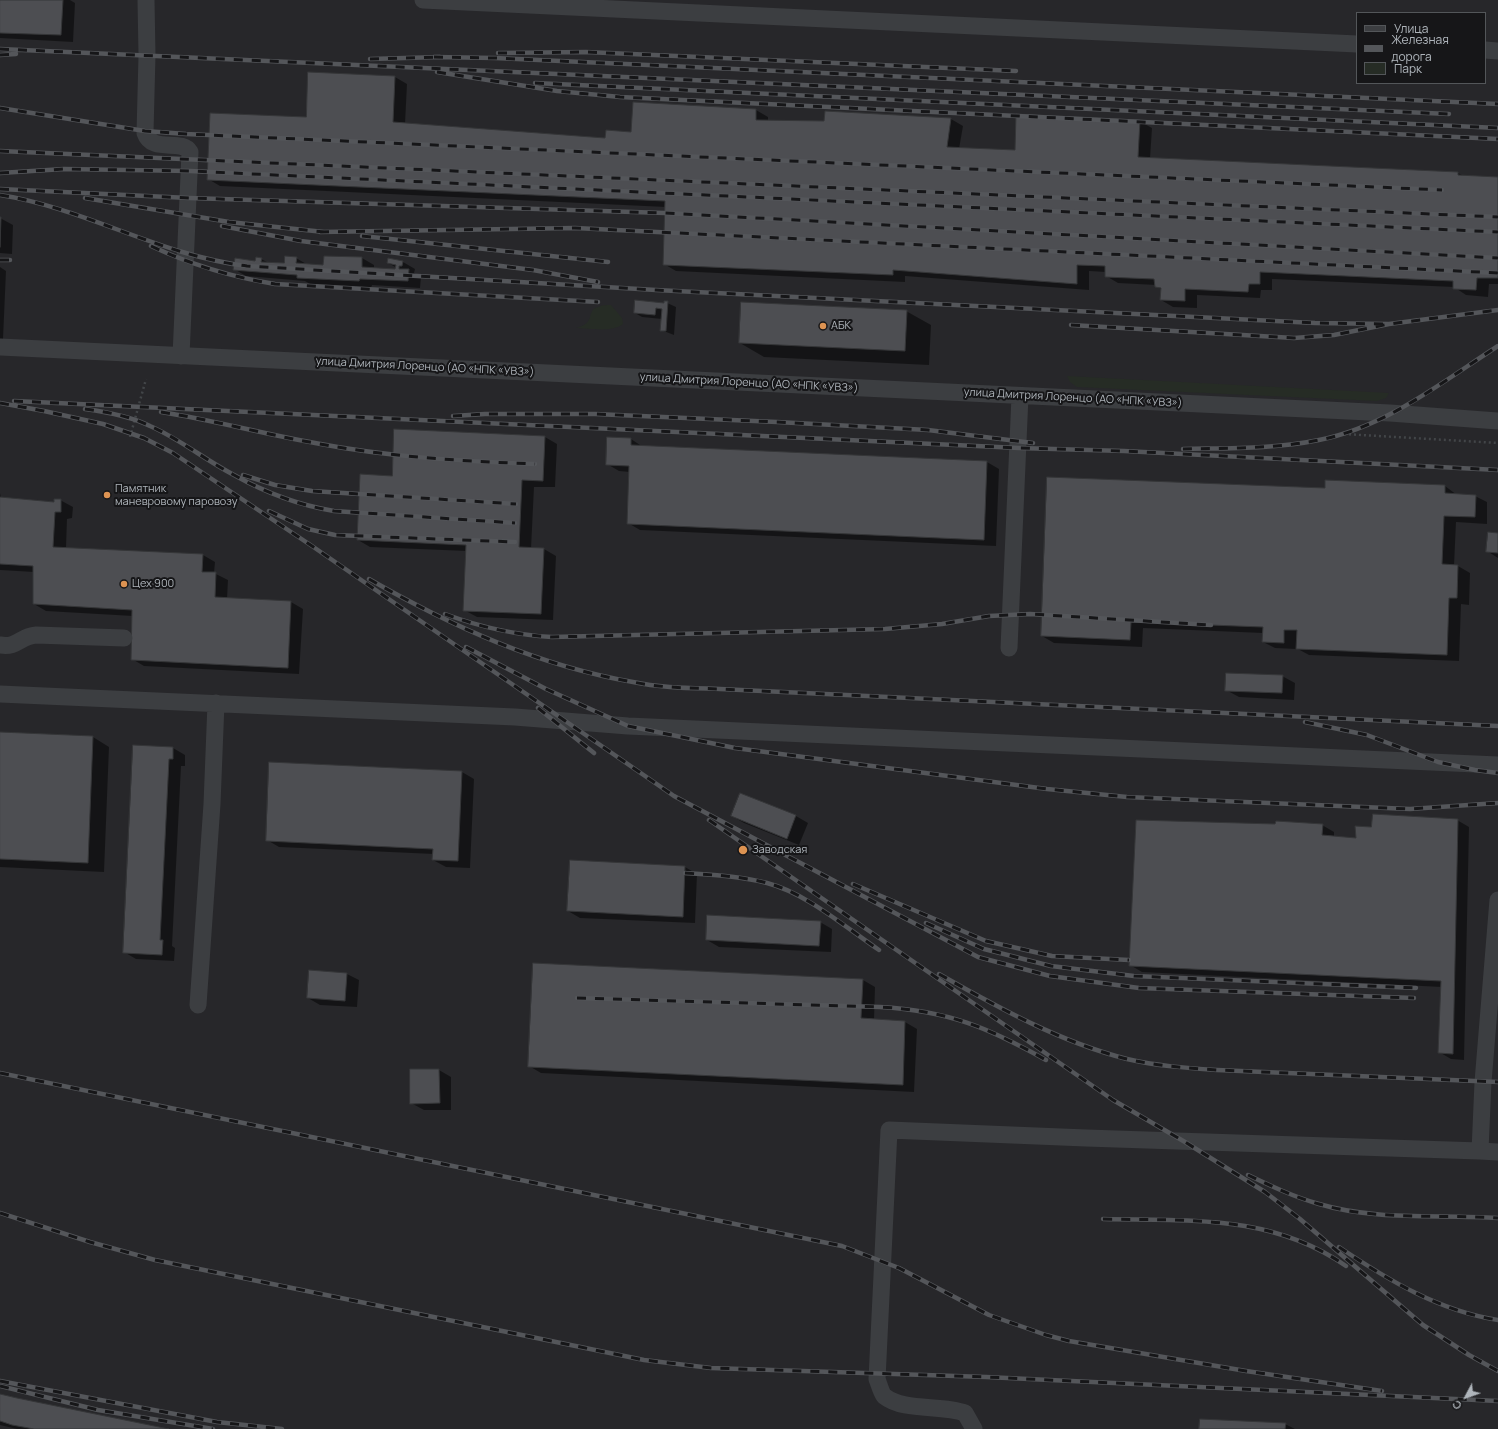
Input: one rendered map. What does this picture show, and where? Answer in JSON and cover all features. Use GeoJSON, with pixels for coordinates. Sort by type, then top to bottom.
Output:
{"type":"FeatureCollection","features":[{"type":"Feature","properties":{"kind":"lane"},"geometry":{"type":"LineString","coordinates":[[146,0],[146,138],[154,143],[185,148],[190,152],[181,356]]}},
{"type":"Feature","properties":{"kind":"lane"},"geometry":{"type":"LineString","coordinates":[[423,0],[1356,44]]}},
{"type":"Feature","properties":{"kind":"lane"},"geometry":{"type":"LineString","coordinates":[[1486,50],[1498,51]]}},
{"type":"Feature","properties":{"kind":"lane","name":"улица Дмитрия Лоренцо (АО «НПК «УВЗ»)"},"geometry":{"type":"LineString","coordinates":[[0,347],[1390,413],[1498,421]]}},
{"type":"Feature","properties":{"kind":"lane"},"geometry":{"type":"LineString","coordinates":[[1010,648],[1020,396]]}},
{"type":"Feature","properties":{"kind":"lane"},"geometry":{"type":"LineString","coordinates":[[0,645],[11,646],[30,635],[124,638]]}},
{"type":"Feature","properties":{"kind":"lane"},"geometry":{"type":"LineString","coordinates":[[0,694],[515,717],[644,727],[1498,765]]}},
{"type":"Feature","properties":{"kind":"lane"},"geometry":{"type":"LineString","coordinates":[[198,1005],[216,703]]}},
{"type":"Feature","properties":{"kind":"lane"},"geometry":{"type":"LineString","coordinates":[[1480,1151],[1483,1082],[1498,900]]}},
{"type":"Feature","properties":{"kind":"lane"},"geometry":{"type":"LineString","coordinates":[[974,1429],[965,1412],[954,1409],[899,1404],[883,1395],[877,1379],[889,1130],[1498,1152]]}},
{"type":"Feature","properties":{"kind":"path"},"geometry":{"type":"LineString","coordinates":[[130,437],[146,379]]}},
{"type":"Feature","properties":{"kind":"path"},"geometry":{"type":"LineString","coordinates":[[1344,434],[1498,443]]}},
{"type":"Feature","properties":{"kind":"shaded area"},"geometry":{"type":"Polygon","coordinates":[[[0,0],[1498,0],[1498,1429],[0,1429],[0,0]]]}},
{"type":"Feature","properties":{"kind":"green space"},"geometry":{"type":"Polygon","coordinates":[[[611,305],[622,318],[623,324],[618,327],[607,329],[576,328],[582,326],[589,320],[594,309],[601,306],[611,305]]]}},
{"type":"Feature","properties":{"kind":"green space"},"geometry":{"type":"Polygon","coordinates":[[[1067,376],[1389,393],[1386,398],[1377,401],[1077,387],[1070,382],[1067,376]]]}},
{"type":"Feature","properties":{"kind":"building"},"geometry":{"type":"Polygon","coordinates":[[[0,0],[63,0],[61,35],[0,33],[0,0]]]}},
{"type":"Feature","properties":{"kind":"building"},"geometry":{"type":"Polygon","coordinates":[[[308,72],[395,76],[393,122],[605,138],[606,130],[631,132],[633,102],[756,109],[756,120],[824,121],[825,111],[951,118],[947,147],[1015,150],[1016,114],[1140,120],[1138,157],[1458,172],[1458,175],[1498,177],[1498,278],[1477,278],[1476,290],[1453,289],[1453,281],[1260,272],[1260,284],[1249,284],[1248,292],[1185,289],[1185,301],[1160,300],[1161,288],[1155,287],[1154,279],[1105,277],[1105,266],[1077,265],[1077,284],[893,270],[893,275],[663,265],[665,201],[207,180],[210,113],[306,117],[308,72]]]}},
{"type":"Feature","properties":{"kind":"building"},"geometry":{"type":"Polygon","coordinates":[[[0,217],[1,217],[0,247],[0,217]]]}},
{"type":"Feature","properties":{"kind":"building"},"geometry":{"type":"Polygon","coordinates":[[[285,256],[297,257],[296,263],[323,265],[324,256],[362,257],[362,267],[395,269],[396,265],[387,263],[388,258],[403,261],[402,266],[399,266],[399,269],[409,269],[408,281],[360,279],[359,281],[297,278],[297,275],[233,270],[235,258],[255,261],[256,257],[262,258],[261,262],[284,263],[285,256]]]}},
{"type":"Feature","properties":{"kind":"building"},"geometry":{"type":"Polygon","coordinates":[[[635,300],[664,303],[664,301],[668,301],[666,331],[660,331],[662,309],[656,308],[655,315],[634,313],[635,300]]]}},
{"type":"Feature","properties":{"kind":"building","name":"АБК"},"geometry":{"type":"Polygon","coordinates":[[[741,302],[907,310],[905,351],[739,343],[741,302]]]}},
{"type":"Feature","properties":{"kind":"building"},"geometry":{"type":"Polygon","coordinates":[[[394,429],[545,436],[543,481],[522,480],[519,547],[544,548],[541,614],[463,611],[466,545],[357,540],[360,474],[392,476],[394,429]]]}},
{"type":"Feature","properties":{"kind":"building"},"geometry":{"type":"Polygon","coordinates":[[[607,437],[631,438],[631,445],[987,461],[984,540],[627,524],[629,466],[606,465],[607,437]]]}},
{"type":"Feature","properties":{"kind":"building"},"geometry":{"type":"Polygon","coordinates":[[[1047,477],[1325,488],[1325,480],[1445,485],[1445,493],[1476,495],[1475,517],[1444,516],[1442,564],[1458,565],[1457,598],[1449,598],[1447,655],[1296,649],[1297,630],[1284,630],[1284,643],[1262,642],[1263,627],[1131,622],[1130,640],[1041,636],[1047,477]]]}},
{"type":"Feature","properties":{"kind":"building","name":"Цех 900"},"geometry":{"type":"Polygon","coordinates":[[[0,497],[54,502],[54,499],[61,499],[61,512],[55,512],[53,547],[203,554],[202,572],[216,572],[215,597],[291,601],[288,668],[131,660],[132,610],[33,604],[33,566],[0,564],[0,497]]]}},
{"type":"Feature","properties":{"kind":"building"},"geometry":{"type":"Polygon","coordinates":[[[1488,532],[1498,533],[1498,553],[1486,552],[1488,532]]]}},
{"type":"Feature","properties":{"kind":"building"},"geometry":{"type":"Polygon","coordinates":[[[1226,673],[1283,675],[1282,693],[1225,691],[1226,673]]]}},
{"type":"Feature","properties":{"kind":"building"},"geometry":{"type":"Polygon","coordinates":[[[0,732],[93,736],[88,863],[0,859],[0,732]]]}},
{"type":"Feature","properties":{"kind":"building"},"geometry":{"type":"Polygon","coordinates":[[[133,745],[173,747],[173,759],[169,759],[160,940],[163,940],[162,955],[123,953],[133,745]]]}},
{"type":"Feature","properties":{"kind":"building"},"geometry":{"type":"Polygon","coordinates":[[[269,762],[462,771],[458,861],[432,860],[433,849],[266,841],[269,762]]]}},
{"type":"Feature","properties":{"kind":"building"},"geometry":{"type":"Polygon","coordinates":[[[740,793],[796,815],[787,839],[731,816],[740,793]]]}},
{"type":"Feature","properties":{"kind":"building"},"geometry":{"type":"Polygon","coordinates":[[[1373,814],[1458,819],[1453,1054],[1438,1053],[1441,981],[1129,966],[1136,820],[1275,824],[1276,821],[1323,824],[1322,835],[1356,838],[1355,826],[1371,827],[1373,814]]]}},
{"type":"Feature","properties":{"kind":"building"},"geometry":{"type":"Polygon","coordinates":[[[570,860],[685,866],[683,917],[567,911],[570,860]]]}},
{"type":"Feature","properties":{"kind":"building"},"geometry":{"type":"Polygon","coordinates":[[[707,915],[821,921],[819,946],[706,940],[707,915]]]}},
{"type":"Feature","properties":{"kind":"building"},"geometry":{"type":"Polygon","coordinates":[[[533,963],[863,979],[861,1018],[905,1021],[903,1085],[528,1067],[533,963]]]}},
{"type":"Feature","properties":{"kind":"building"},"geometry":{"type":"Polygon","coordinates":[[[309,970],[347,973],[345,1001],[307,998],[309,970]]]}},
{"type":"Feature","properties":{"kind":"building"},"geometry":{"type":"Polygon","coordinates":[[[410,1069],[439,1069],[440,1103],[410,1104],[410,1069]]]}},
{"type":"Feature","properties":{"kind":"building"},"geometry":{"type":"Polygon","coordinates":[[[0,1394],[169,1429],[34,1429],[12,1425],[0,1421],[0,1394]]]}},
{"type":"Feature","properties":{"kind":"building"},"geometry":{"type":"Polygon","coordinates":[[[1200,1419],[1286,1423],[1285,1429],[1199,1429],[1200,1419]]]}},
{"type":"Feature","properties":{"kind":"railway"},"geometry":{"type":"LineString","coordinates":[[0,49],[1449,114]]}},
{"type":"Feature","properties":{"kind":"railway"},"geometry":{"type":"LineString","coordinates":[[498,53],[586,52],[1016,71]]}},
{"type":"Feature","properties":{"kind":"railway"},"geometry":{"type":"LineString","coordinates":[[0,55],[16,54]]}},
{"type":"Feature","properties":{"kind":"railway"},"geometry":{"type":"LineString","coordinates":[[434,57],[495,58],[1498,104]]}},
{"type":"Feature","properties":{"kind":"railway"},"geometry":{"type":"LineString","coordinates":[[370,59],[440,57]]}},
{"type":"Feature","properties":{"kind":"railway"},"geometry":{"type":"LineString","coordinates":[[437,72],[557,91],[620,97],[1498,139]]}},
{"type":"Feature","properties":{"kind":"railway"},"geometry":{"type":"LineString","coordinates":[[535,83],[1498,128]]}},
{"type":"Feature","properties":{"kind":"railway"},"geometry":{"type":"LineString","coordinates":[[0,108],[145,131],[186,134],[1442,190]]}},
{"type":"Feature","properties":{"kind":"railway"},"geometry":{"type":"LineString","coordinates":[[0,151],[1498,217]]}},
{"type":"Feature","properties":{"kind":"railway"},"geometry":{"type":"LineString","coordinates":[[0,173],[64,169],[190,171],[1498,232]]}},
{"type":"Feature","properties":{"kind":"railway"},"geometry":{"type":"LineString","coordinates":[[0,189],[189,198],[665,213],[1498,258]]}},
{"type":"Feature","properties":{"kind":"railway"},"geometry":{"type":"LineString","coordinates":[[0,195],[31,201],[62,210],[184,253],[215,261],[247,266],[656,290],[1315,323],[1389,324]]}},
{"type":"Feature","properties":{"kind":"railway"},"geometry":{"type":"LineString","coordinates":[[85,198],[229,222],[324,232]]}},
{"type":"Feature","properties":{"kind":"railway"},"geometry":{"type":"LineString","coordinates":[[222,226],[301,241],[533,270],[598,282]]}},
{"type":"Feature","properties":{"kind":"railway"},"geometry":{"type":"LineString","coordinates":[[320,232],[575,228],[1498,273]]}},
{"type":"Feature","properties":{"kind":"railway"},"geometry":{"type":"LineString","coordinates":[[362,236],[608,262]]}},
{"type":"Feature","properties":{"kind":"railway"},"geometry":{"type":"LineString","coordinates":[[151,246],[212,270],[275,284],[598,302]]}},
{"type":"Feature","properties":{"kind":"railway"},"geometry":{"type":"LineString","coordinates":[[0,260],[10,260]]}},
{"type":"Feature","properties":{"kind":"railway"},"geometry":{"type":"LineString","coordinates":[[1071,325],[1294,338],[1334,335],[1389,324],[1498,310]]}},
{"type":"Feature","properties":{"kind":"railway"},"geometry":{"type":"LineString","coordinates":[[1183,449],[1251,448],[1286,445],[1319,440],[1344,434],[1367,425],[1413,402],[1498,346]]}},
{"type":"Feature","properties":{"kind":"railway"},"geometry":{"type":"LineString","coordinates":[[14,401],[1019,448],[1124,451],[1498,470]]}},
{"type":"Feature","properties":{"kind":"railway"},"geometry":{"type":"LineString","coordinates":[[0,403],[103,424],[144,438],[173,453],[312,546],[674,796],[978,957],[1050,976],[1139,988],[1414,998]]}},
{"type":"Feature","properties":{"kind":"railway"},"geometry":{"type":"LineString","coordinates":[[85,409],[118,415],[161,431],[223,469],[270,493],[295,502],[334,511],[515,523]]}},
{"type":"Feature","properties":{"kind":"railway"},"geometry":{"type":"LineString","coordinates":[[161,412],[342,448],[370,452],[452,460],[535,464]]}},
{"type":"Feature","properties":{"kind":"railway"},"geometry":{"type":"LineString","coordinates":[[453,416],[485,414],[595,414],[777,422],[928,430],[1033,443]]}},
{"type":"Feature","properties":{"kind":"railway"},"geometry":{"type":"LineString","coordinates":[[243,475],[275,485],[312,491],[516,504]]}},
{"type":"Feature","properties":{"kind":"railway"},"geometry":{"type":"LineString","coordinates":[[269,511],[308,529],[335,535],[515,542]]}},
{"type":"Feature","properties":{"kind":"railway"},"geometry":{"type":"LineString","coordinates":[[369,579],[432,613],[496,642],[530,655],[598,675],[654,685],[687,688],[1498,726]]}},
{"type":"Feature","properties":{"kind":"railway"},"geometry":{"type":"LineString","coordinates":[[445,614],[498,630],[552,637],[885,629],[942,624],[989,616],[1030,614],[1211,625]]}},
{"type":"Feature","properties":{"kind":"railway"},"geometry":{"type":"LineString","coordinates":[[466,647],[546,689],[628,726],[735,748],[1047,789],[1127,797],[1410,809],[1498,803]]}},
{"type":"Feature","properties":{"kind":"railway"},"geometry":{"type":"LineString","coordinates":[[538,708],[594,753]]}},
{"type":"Feature","properties":{"kind":"railway"},"geometry":{"type":"LineString","coordinates":[[1305,722],[1367,735],[1438,762],[1498,773]]}},
{"type":"Feature","properties":{"kind":"railway"},"geometry":{"type":"LineString","coordinates":[[709,820],[1113,1100],[1185,1142],[1265,1192],[1300,1219],[1423,1325],[1469,1355],[1498,1371]]}},
{"type":"Feature","properties":{"kind":"railway"},"geometry":{"type":"LineString","coordinates":[[685,873],[747,879],[782,888],[811,903],[879,950]]}},
{"type":"Feature","properties":{"kind":"railway"},"geometry":{"type":"LineString","coordinates":[[853,884],[986,941],[1052,956],[1129,960]]}},
{"type":"Feature","properties":{"kind":"railway"},"geometry":{"type":"LineString","coordinates":[[926,923],[984,949],[1051,966],[1134,976],[1416,988]]}},
{"type":"Feature","properties":{"kind":"railway"},"geometry":{"type":"LineString","coordinates":[[939,974],[984,999],[1054,1034],[1102,1052],[1127,1059],[1172,1066],[1217,1070],[1498,1082]]}},
{"type":"Feature","properties":{"kind":"railway"},"geometry":{"type":"LineString","coordinates":[[577,998],[905,1009],[927,1012],[967,1023],[1005,1038],[1046,1060]]}},
{"type":"Feature","properties":{"kind":"railway"},"geometry":{"type":"LineString","coordinates":[[0,1073],[842,1246],[899,1268],[989,1315],[1046,1335],[1069,1341],[1246,1371],[1382,1391]]}},
{"type":"Feature","properties":{"kind":"railway"},"geometry":{"type":"LineString","coordinates":[[1248,1175],[1274,1187],[1319,1204],[1363,1213],[1408,1216],[1498,1218]]}},
{"type":"Feature","properties":{"kind":"railway"},"geometry":{"type":"LineString","coordinates":[[0,1213],[90,1242],[155,1260],[644,1360],[711,1368],[986,1377],[1498,1401]]}},
{"type":"Feature","properties":{"kind":"railway"},"geometry":{"type":"LineString","coordinates":[[1103,1219],[1198,1221],[1259,1229],[1289,1237],[1318,1249],[1346,1266]]}},
{"type":"Feature","properties":{"kind":"railway"},"geometry":{"type":"LineString","coordinates":[[1339,1247],[1395,1282],[1435,1302],[1476,1316],[1498,1320]]}},
{"type":"Feature","properties":{"kind":"railway"},"geometry":{"type":"LineString","coordinates":[[0,1381],[217,1422],[282,1429]]}},
{"type":"Feature","properties":{"kind":"railway"},"geometry":{"type":"LineString","coordinates":[[0,1386],[98,1410],[213,1429]]}},
{"type":"Feature","properties":{"kind":"place","name":"АБК"},"geometry":{"type":"Point","coordinates":[823,326]}},
{"type":"Feature","properties":{"kind":"place","name":"Памятник маневровому паровозу"},"geometry":{"type":"Point","coordinates":[107,495]}},
{"type":"Feature","properties":{"kind":"place","name":"Цех 900"},"geometry":{"type":"Point","coordinates":[124,584]}},
{"type":"Feature","properties":{"kind":"place","name":"Заводская"},"geometry":{"type":"Point","coordinates":[743,850]}}]}
